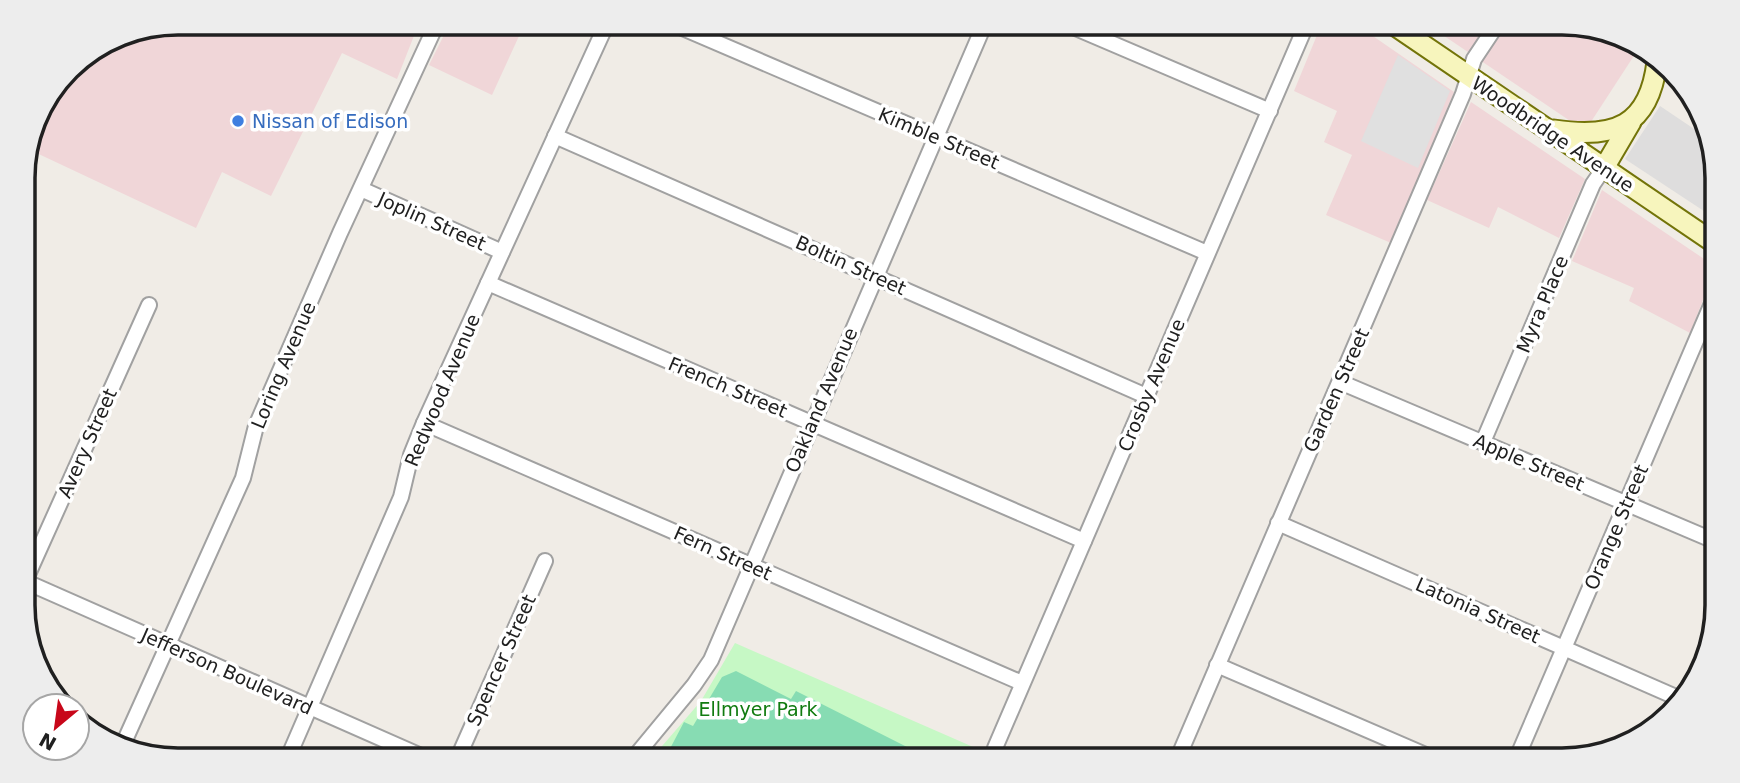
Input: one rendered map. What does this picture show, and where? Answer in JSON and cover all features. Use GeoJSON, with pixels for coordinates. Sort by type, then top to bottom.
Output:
{"type":"FeatureCollection","features":[{"type":"Feature","properties":{"kind":"street","name":"Loring Avenue"},"geometry":{"type":"LineString","coordinates":[[126,738],[243,478],[256,426],[432,35]]}},
{"type":"Feature","properties":{"kind":"street","name":"Redwood Avenue"},"geometry":{"type":"LineString","coordinates":[[292,748],[401,496],[411,455],[424,423],[601,35]]}},
{"type":"Feature","properties":{"kind":"street","name":"Kimble Street"},"geometry":{"type":"LineString","coordinates":[[699,35],[1207,253]]}},
{"type":"Feature","properties":{"kind":"street","name":"Oakland Avenue"},"geometry":{"type":"LineString","coordinates":[[642,748],[711,660],[980,35]]}},
{"type":"Feature","properties":{"kind":"street"},"geometry":{"type":"LineString","coordinates":[[1092,35],[1269,111]]}},
{"type":"Feature","properties":{"kind":"street","name":"Crosby Avenue"},"geometry":{"type":"LineString","coordinates":[[995,748],[1302,35]]}},
{"type":"Feature","properties":{"kind":"street","name":"Woodbridge Avenue"},"geometry":{"type":"LineString","coordinates":[[1408,35],[1705,237]]}},
{"type":"Feature","properties":{"kind":"street","name":"Garden Street"},"geometry":{"type":"LineString","coordinates":[[1182,748],[1464,94],[1474,59],[1490,35]]}},
{"type":"Feature","properties":{"kind":"street"},"geometry":{"type":"LineString","coordinates":[[1604,168],[1654,83],[1656,70]]}},
{"type":"Feature","properties":{"kind":"street"},"geometry":{"type":"LineString","coordinates":[[1548,129],[1581,134],[1598,133],[1614,130],[1631,122]]}},
{"type":"Feature","properties":{"kind":"street","name":"Boltin Street"},"geometry":{"type":"LineString","coordinates":[[555,136],[1146,396]]}},
{"type":"Feature","properties":{"kind":"street","name":"Myra Place"},"geometry":{"type":"LineString","coordinates":[[1483,442],[1593,184],[1604,168]]}},
{"type":"Feature","properties":{"kind":"street","name":"Joplin Street"},"geometry":{"type":"LineString","coordinates":[[361,189],[502,253]]}},
{"type":"Feature","properties":{"kind":"street","name":"French Street"},"geometry":{"type":"LineString","coordinates":[[488,283],[1084,541]]}},
{"type":"Feature","properties":{"kind":"street","name":"Avery Street"},"geometry":{"type":"LineString","coordinates":[[35,559],[149,305]]}},
{"type":"Feature","properties":{"kind":"street","name":"Orange Street"},"geometry":{"type":"LineString","coordinates":[[1521,748],[1705,319]]}},
{"type":"Feature","properties":{"kind":"street","name":"Apple Street"},"geometry":{"type":"LineString","coordinates":[[1340,382],[1705,537]]}},
{"type":"Feature","properties":{"kind":"street","name":"Fern Street"},"geometry":{"type":"LineString","coordinates":[[424,423],[1022,683]]}},
{"type":"Feature","properties":{"kind":"street","name":"Latonia Street"},"geometry":{"type":"LineString","coordinates":[[1278,523],[1673,696]]}},
{"type":"Feature","properties":{"kind":"street","name":"Spencer Street"},"geometry":{"type":"LineString","coordinates":[[462,748],[545,561]]}},
{"type":"Feature","properties":{"kind":"street","name":"Jefferson Boulevard"},"geometry":{"type":"LineString","coordinates":[[35,585],[402,748]]}},
{"type":"Feature","properties":{"kind":"street"},"geometry":{"type":"LineString","coordinates":[[1217,665],[1409,748]]}},
{"type":"Feature","properties":{"kind":"shaded area"},"geometry":{"type":"Polygon","coordinates":[[[168,35],[414,35],[397,79],[342,53],[271,196],[222,172],[196,228],[37,153],[54,106],[84,70],[123,46],[168,35]]]}},
{"type":"Feature","properties":{"kind":"shaded area"},"geometry":{"type":"Polygon","coordinates":[[[444,35],[520,35],[492,95],[429,65],[444,35]]]}},
{"type":"Feature","properties":{"kind":"shaded area"},"geometry":{"type":"Polygon","coordinates":[[[1317,35],[1371,35],[1454,92],[1391,243],[1326,215],[1352,155],[1324,142],[1337,111],[1294,91],[1317,35]]]}},
{"type":"Feature","properties":{"kind":"shaded area"},"geometry":{"type":"Polygon","coordinates":[[[1443,35],[1572,35],[1599,40],[1635,55],[1585,131],[1443,35]]]}},
{"type":"Feature","properties":{"kind":"shaded area"},"geometry":{"type":"Polygon","coordinates":[[[1398,55],[1450,91],[1418,168],[1361,141],[1398,55]]]}},
{"type":"Feature","properties":{"kind":"shaded area"},"geometry":{"type":"Polygon","coordinates":[[[1471,102],[1585,179],[1559,238],[1498,207],[1489,228],[1427,200],[1471,102]]]}},
{"type":"Feature","properties":{"kind":"shaded area"},"geometry":{"type":"Polygon","coordinates":[[[1660,106],[1697,131],[1704,159],[1705,212],[1625,159],[1660,106]]]}},
{"type":"Feature","properties":{"kind":"shaded area"},"geometry":{"type":"Polygon","coordinates":[[[1602,190],[1705,260],[1705,295],[1690,333],[1629,301],[1634,288],[1572,261],[1602,190]]]}},
{"type":"Feature","properties":{"kind":"green space","name":"Ellmyer Park"},"geometry":{"type":"Polygon","coordinates":[[[735,643],[976,748],[660,748],[701,701],[735,643]]]}},
{"type":"Feature","properties":{"kind":"green space"},"geometry":{"type":"Polygon","coordinates":[[[736,671],[791,699],[796,691],[909,748],[670,748],[684,722],[693,726],[722,677],[736,671]]]}},
{"type":"Feature","properties":{"kind":"place","name":"Nissan of Edison"},"geometry":{"type":"Point","coordinates":[238,121]}}]}
